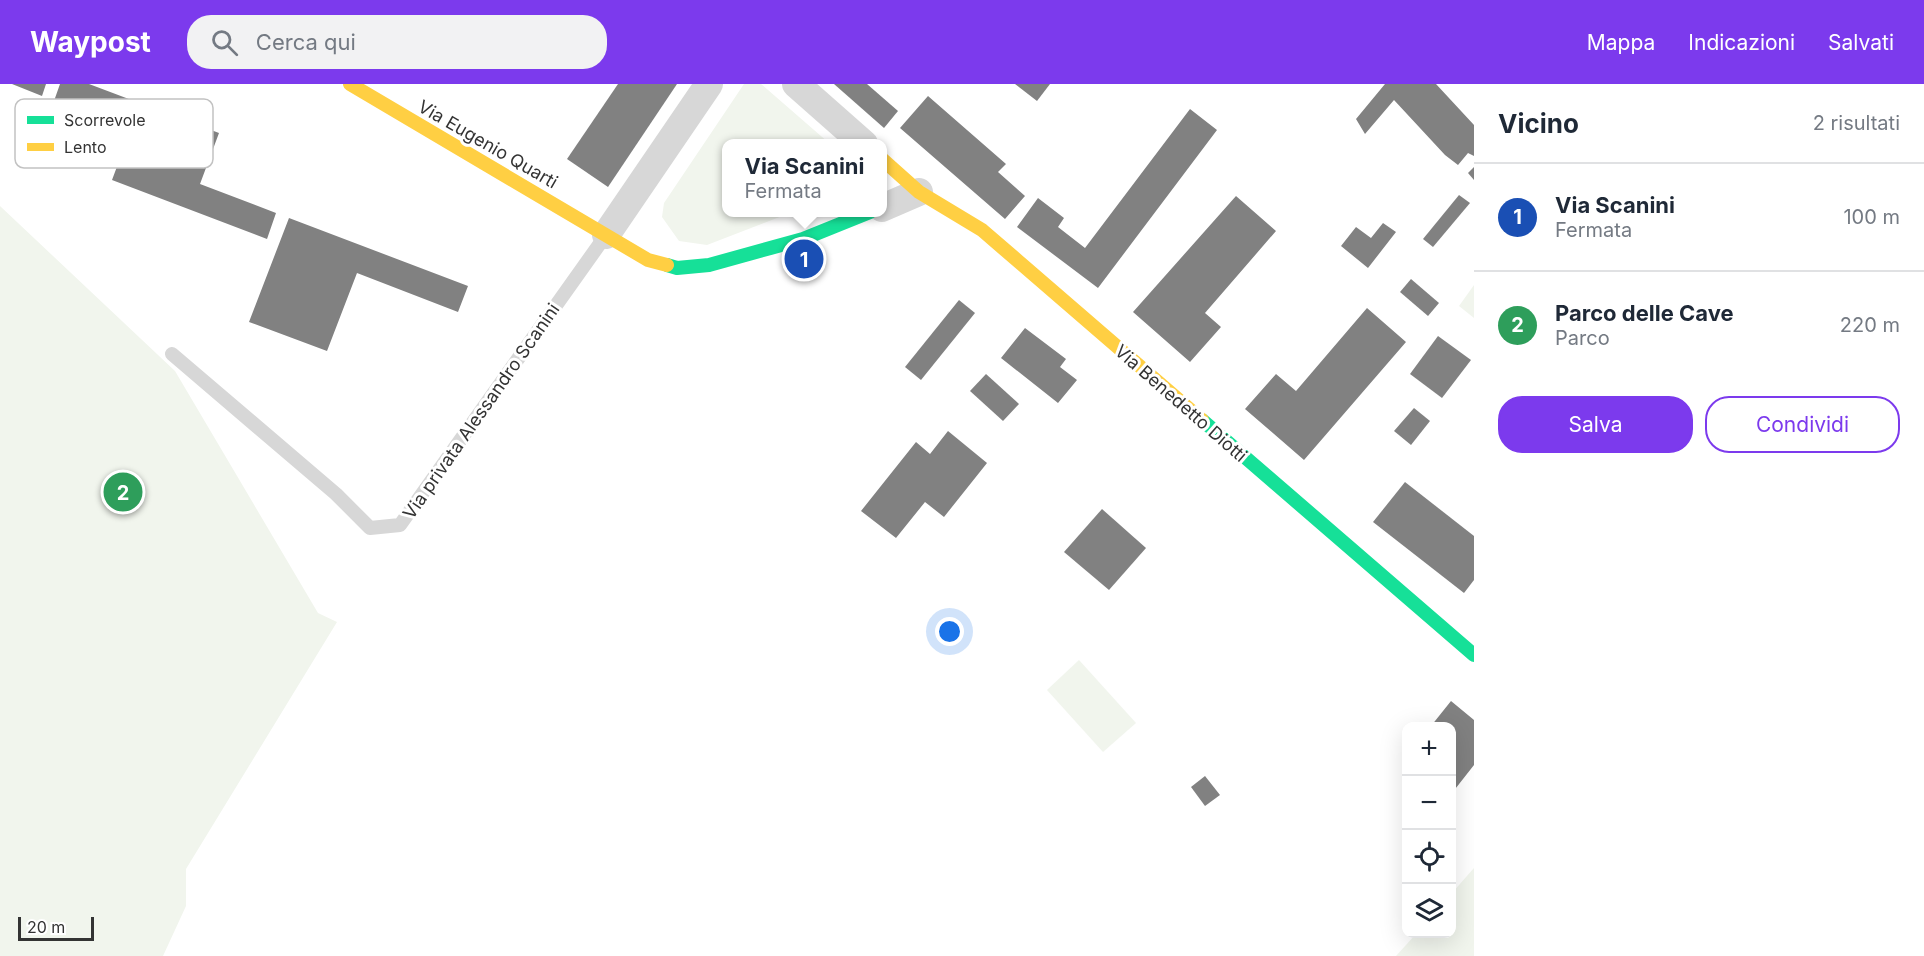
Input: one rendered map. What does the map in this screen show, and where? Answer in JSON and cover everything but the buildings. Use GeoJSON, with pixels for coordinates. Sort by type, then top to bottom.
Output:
{"type":"FeatureCollection","features":[{"type":"Feature","properties":{"kind":"street","name":"Via Eugenio Quarti"},"geometry":{"type":"LineString","coordinates":[[350,84],[606,234]]}},
{"type":"Feature","properties":{"kind":"street","name":"Via privata Alessandro Scanini"},"geometry":{"type":"LineString","coordinates":[[606,234],[709,84]]}},
{"type":"Feature","properties":{"kind":"street"},"geometry":{"type":"LineString","coordinates":[[796,84],[858,139]]}},
{"type":"Feature","properties":{"kind":"street","name":"Via Benedetto Diotti"},"geometry":{"type":"LineString","coordinates":[[887,163],[919,192],[982,230],[1474,655]]}},
{"type":"Feature","properties":{"kind":"street"},"geometry":{"type":"LineString","coordinates":[[887,206],[919,192]]}},
{"type":"Feature","properties":{"kind":"street"},"geometry":{"type":"LineString","coordinates":[[606,234],[648,260],[677,268],[709,266],[803,239],[860,217]]}},
{"type":"Feature","properties":{"kind":"lane","name":"Via privata Alessandro Scanini"},"geometry":{"type":"LineString","coordinates":[[172,354],[336,494],[370,528],[400,525],[606,234]]}},
{"type":"Feature","properties":{"kind":"shaded area"},"geometry":{"type":"Polygon","coordinates":[[[744,84],[761,84],[824,139],[722,139],[722,217],[780,217],[707,245],[679,241],[662,217],[664,203],[744,84]]]}},
{"type":"Feature","properties":{"kind":"shaded area"},"geometry":{"type":"Polygon","coordinates":[[[0,206],[175,371],[318,613],[337,622],[186,869],[186,906],[163,956],[0,956],[0,206]]]}},
{"type":"Feature","properties":{"kind":"shaded area"},"geometry":{"type":"Polygon","coordinates":[[[1474,285],[1474,318],[1459,306],[1474,285]]]}},
{"type":"Feature","properties":{"kind":"shaded area"},"geometry":{"type":"Polygon","coordinates":[[[1079,660],[1136,723],[1103,752],[1047,690],[1079,660]]]}},
{"type":"Feature","properties":{"kind":"shaded area"},"geometry":{"type":"Polygon","coordinates":[[[1474,868],[1474,956],[1396,956],[1412,938],[1456,938],[1456,888],[1474,868]]]}},
{"type":"Feature","properties":{"kind":"traffic: fast"},"geometry":{"type":"LineString","coordinates":[[667,265],[677,268],[709,265],[803,239],[858,217]]}},
{"type":"Feature","properties":{"kind":"traffic: fast"},"geometry":{"type":"LineString","coordinates":[[1202,420],[1474,655]]}},
{"type":"Feature","properties":{"kind":"traffic: slow"},"geometry":{"type":"LineString","coordinates":[[350,84],[648,260],[667,265]]}},
{"type":"Feature","properties":{"kind":"traffic: slow"},"geometry":{"type":"LineString","coordinates":[[887,163],[919,192],[982,230],[1202,420]]}},
{"type":"Feature","properties":{"kind":"place","name":"Via Scanini"},"geometry":{"type":"Point","coordinates":[804,259]}},
{"type":"Feature","properties":{"kind":"place","name":"Parco delle Cave"},"geometry":{"type":"Point","coordinates":[123,492]}}]}
